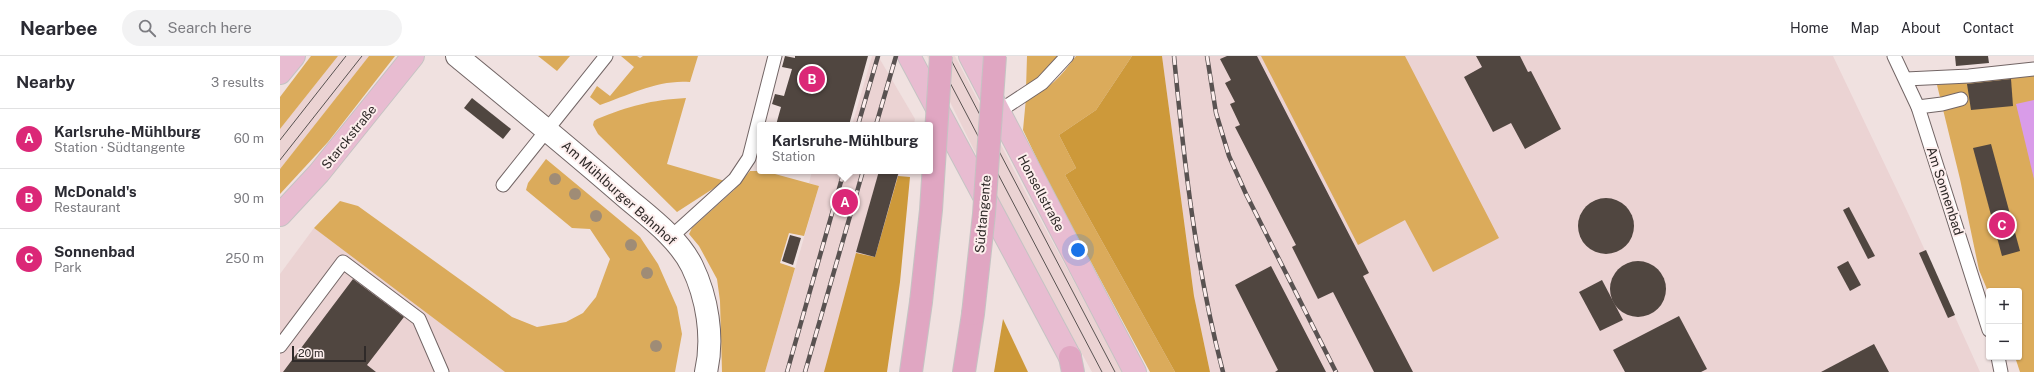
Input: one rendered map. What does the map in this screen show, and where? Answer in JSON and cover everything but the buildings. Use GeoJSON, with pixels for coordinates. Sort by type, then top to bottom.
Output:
{"type":"FeatureCollection","features":[{"type":"Feature","properties":{"kind":"highway"},"geometry":{"type":"LineString","coordinates":[[911,372],[931,210],[941,56]]}},
{"type":"Feature","properties":{"kind":"highway","name":"Südtangente"},"geometry":{"type":"LineString","coordinates":[[964,372],[973,314],[984,214],[995,56]]}},
{"type":"Feature","properties":{"kind":"main road"},"geometry":{"type":"LineString","coordinates":[[280,73],[294,56]]}},
{"type":"Feature","properties":{"kind":"main road","name":"Starckstraße"},"geometry":{"type":"LineString","coordinates":[[280,214],[319,173],[414,56]]}},
{"type":"Feature","properties":{"kind":"main road"},"geometry":{"type":"LineString","coordinates":[[909,56],[1071,365]]}},
{"type":"Feature","properties":{"kind":"main road","name":"Honsellstraße"},"geometry":{"type":"LineString","coordinates":[[970,56],[1135,372]]}},
{"type":"Feature","properties":{"kind":"street","name":"Am Mühlburger Bahnhof"},"geometry":{"type":"LineString","coordinates":[[457,56],[548,129],[671,237],[691,265],[705,302],[709,333],[706,372]]}},
{"type":"Feature","properties":{"kind":"lane"},"geometry":{"type":"LineString","coordinates":[[503,185],[606,56]]}},
{"type":"Feature","properties":{"kind":"lane"},"geometry":{"type":"LineString","coordinates":[[758,122],[775,56]]}},
{"type":"Feature","properties":{"kind":"lane"},"geometry":{"type":"LineString","coordinates":[[998,112],[1042,83],[1067,56]]}},
{"type":"Feature","properties":{"kind":"lane","name":"Am Sonnenbad"},"geometry":{"type":"LineString","coordinates":[[1894,56],[1918,107],[1987,324]]}},
{"type":"Feature","properties":{"kind":"lane"},"geometry":{"type":"LineString","coordinates":[[1906,79],[1969,76],[2034,69]]}},
{"type":"Feature","properties":{"kind":"lane"},"geometry":{"type":"LineString","coordinates":[[1918,107],[1942,104],[1961,99]]}},
{"type":"Feature","properties":{"kind":"lane"},"geometry":{"type":"LineString","coordinates":[[671,237],[735,179],[749,158],[757,127]]}},
{"type":"Feature","properties":{"kind":"lane"},"geometry":{"type":"LineString","coordinates":[[280,346],[343,262],[419,319],[442,372]]}},
{"type":"Feature","properties":{"kind":"lane"},"geometry":{"type":"LineString","coordinates":[[1999,360],[2001,372]]}},
{"type":"Feature","properties":{"kind":"shaded area"},"geometry":{"type":"Polygon","coordinates":[[[311,56],[338,56],[280,129],[280,97],[311,56]]]}},
{"type":"Feature","properties":{"kind":"shaded area"},"geometry":{"type":"Polygon","coordinates":[[[338,56],[369,56],[280,169],[280,129],[338,56]]]}},
{"type":"Feature","properties":{"kind":"shaded area"},"geometry":{"type":"Polygon","coordinates":[[[369,56],[395,56],[328,142],[280,194],[280,169],[369,56]]]}},
{"type":"Feature","properties":{"kind":"shaded area"},"geometry":{"type":"Polygon","coordinates":[[[538,56],[570,56],[557,71],[538,56]]]}},
{"type":"Feature","properties":{"kind":"shaded area"},"geometry":{"type":"Polygon","coordinates":[[[621,56],[637,56],[640,58],[643,56],[698,56],[690,82],[656,85],[600,105],[590,97],[597,86],[610,96],[634,67],[621,56]]]}},
{"type":"Feature","properties":{"kind":"shaded area"},"geometry":{"type":"Polygon","coordinates":[[[872,56],[878,56],[915,119],[914,122],[853,122],[872,56]]]}},
{"type":"Feature","properties":{"kind":"shaded area"},"geometry":{"type":"Polygon","coordinates":[[[927,56],[955,56],[1027,195],[1123,372],[1092,372],[1013,228],[927,56]]]}},
{"type":"Feature","properties":{"kind":"shaded area"},"geometry":{"type":"Polygon","coordinates":[[[1027,56],[1063,56],[1026,89],[1027,56]]]}},
{"type":"Feature","properties":{"kind":"shaded area"},"geometry":{"type":"Polygon","coordinates":[[[1076,56],[1132,56],[1096,110],[1059,135],[1076,168],[1065,175],[1175,372],[1150,372],[1049,184],[1023,130],[1026,98],[1042,91],[1054,82],[1076,56]]]}},
{"type":"Feature","properties":{"kind":"shaded area"},"geometry":{"type":"Polygon","coordinates":[[[1132,56],[1162,56],[1194,296],[1210,372],[1175,372],[1065,175],[1076,168],[1059,135],[1096,110],[1132,56]]]}},
{"type":"Feature","properties":{"kind":"shaded area"},"geometry":{"type":"Polygon","coordinates":[[[1162,56],[1833,56],[1908,213],[1980,372],[1210,372],[1194,296],[1162,56]]]}},
{"type":"Feature","properties":{"kind":"shaded area"},"geometry":{"type":"Polygon","coordinates":[[[1261,56],[1405,56],[1499,238],[1433,272],[1405,220],[1358,245],[1261,56]]]}},
{"type":"Feature","properties":{"kind":"shaded area"},"geometry":{"type":"Polygon","coordinates":[[[2034,74],[2034,372],[2020,372],[2016,360],[2022,360],[2022,288],[1986,288],[1979,270],[1960,179],[1937,85],[1969,80],[2034,74]]]}},
{"type":"Feature","properties":{"kind":"shaded area"},"geometry":{"type":"Polygon","coordinates":[[[686,98],[667,164],[725,181],[677,212],[598,134],[593,125],[594,121],[597,119],[630,107],[662,100],[686,98]]]}},
{"type":"Feature","properties":{"kind":"shaded area"},"geometry":{"type":"Polygon","coordinates":[[[2034,100],[2034,179],[2016,104],[2034,100]]]}},
{"type":"Feature","properties":{"kind":"shaded area"},"geometry":{"type":"Polygon","coordinates":[[[546,159],[640,237],[658,264],[677,307],[682,334],[675,372],[505,372],[314,228],[340,201],[358,206],[512,317],[537,327],[566,322],[583,313],[596,297],[610,259],[590,229],[572,228],[526,190],[528,183],[546,159]]]}},
{"type":"Feature","properties":{"kind":"shaded area"},"geometry":{"type":"Polygon","coordinates":[[[750,171],[757,171],[757,174],[775,174],[819,186],[804,236],[789,233],[780,263],[795,268],[765,372],[722,372],[720,301],[717,279],[699,246],[689,234],[692,228],[734,190],[750,171]]]}},
{"type":"Feature","properties":{"kind":"shaded area"},"geometry":{"type":"Polygon","coordinates":[[[811,174],[899,174],[836,372],[765,372],[819,186],[809,183],[811,174]]]}},
{"type":"Feature","properties":{"kind":"shaded area"},"geometry":{"type":"Polygon","coordinates":[[[898,176],[910,177],[900,282],[887,372],[824,372],[856,253],[875,257],[898,176]]]}},
{"type":"Feature","properties":{"kind":"shaded area"},"geometry":{"type":"Polygon","coordinates":[[[314,228],[505,372],[280,372],[280,274],[314,228]]]}},
{"type":"Feature","properties":{"kind":"shaded area"},"geometry":{"type":"Polygon","coordinates":[[[1003,319],[1028,372],[994,372],[1003,319]]]}},
{"type":"Feature","properties":{"kind":"tram line"},"geometry":{"type":"LineString","coordinates":[[280,140],[346,56]]}},
{"type":"Feature","properties":{"kind":"tram line"},"geometry":{"type":"LineString","coordinates":[[280,160],[362,56]]}},
{"type":"Feature","properties":{"kind":"tram line"},"geometry":{"type":"LineString","coordinates":[[936,56],[1102,372]]}},
{"type":"Feature","properties":{"kind":"tram line"},"geometry":{"type":"LineString","coordinates":[[949,56],[1115,372]]}},
{"type":"Feature","properties":{"kind":"railway"},"geometry":{"type":"LineString","coordinates":[[859,122],[878,56]]}},
{"type":"Feature","properties":{"kind":"railway"},"geometry":{"type":"LineString","coordinates":[[877,122],[896,56]]}},
{"type":"Feature","properties":{"kind":"railway"},"geometry":{"type":"LineString","coordinates":[[1174,56],[1182,136],[1198,255],[1205,294],[1223,372]]}},
{"type":"Feature","properties":{"kind":"railway"},"geometry":{"type":"LineString","coordinates":[[1207,56],[1216,113],[1229,156],[1246,194],[1336,372]]}},
{"type":"Feature","properties":{"kind":"railway"},"geometry":{"type":"LineString","coordinates":[[787,372],[843,174]]}},
{"type":"Feature","properties":{"kind":"railway"},"geometry":{"type":"LineString","coordinates":[[805,372],[862,174]]}},
{"type":"Feature","properties":{"kind":"place","name":"McDonald's"},"geometry":{"type":"Point","coordinates":[812,79]}},
{"type":"Feature","properties":{"kind":"place","name":"Karlsruhe-Mühlburg"},"geometry":{"type":"Point","coordinates":[845,202]}},
{"type":"Feature","properties":{"kind":"place","name":"Sonnenbad"},"geometry":{"type":"Point","coordinates":[2002,225]}}]}
